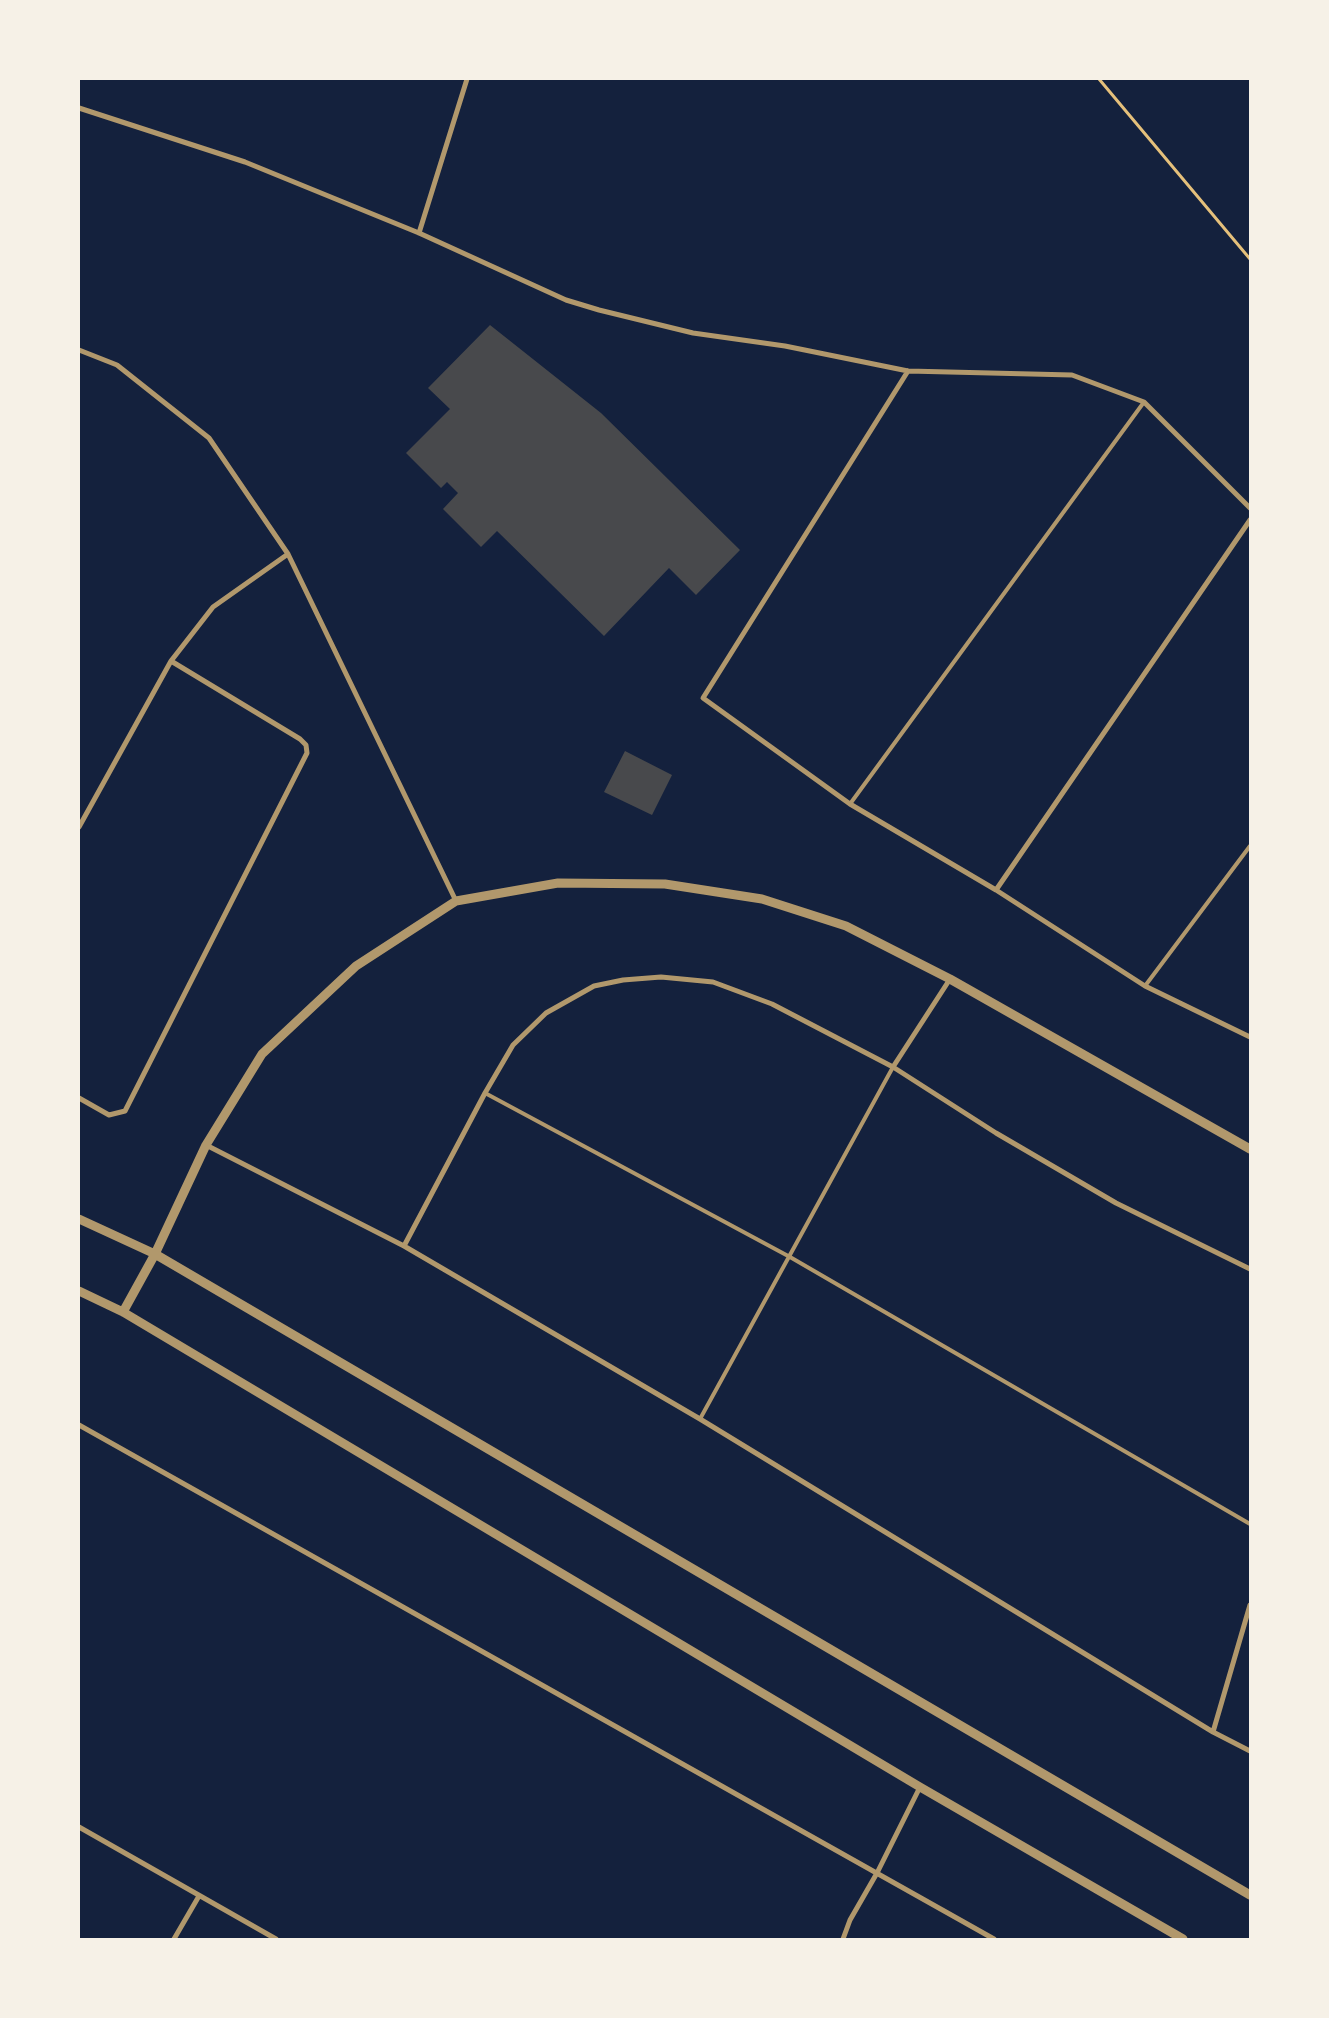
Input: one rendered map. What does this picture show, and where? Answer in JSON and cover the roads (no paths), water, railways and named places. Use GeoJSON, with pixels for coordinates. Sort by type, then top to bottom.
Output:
{"type":"FeatureCollection","features":[{"type":"Feature","properties":{"kind":"street"},"geometry":{"type":"LineString","coordinates":[[419,233],[467,79]]}},
{"type":"Feature","properties":{"kind":"street"},"geometry":{"type":"LineString","coordinates":[[79,108],[245,162],[419,233],[566,300],[599,310],[693,333],[785,346],[908,371],[1072,375],[1144,402],[1250,508]]}},
{"type":"Feature","properties":{"kind":"street"},"geometry":{"type":"LineString","coordinates":[[79,350],[116,365],[209,438],[288,554],[456,901]]}},
{"type":"Feature","properties":{"kind":"street"},"geometry":{"type":"LineString","coordinates":[[908,371],[704,698],[850,804],[996,890],[1145,986],[1250,1037]]}},
{"type":"Feature","properties":{"kind":"street"},"geometry":{"type":"LineString","coordinates":[[996,890],[1250,520]]}},
{"type":"Feature","properties":{"kind":"street"},"geometry":{"type":"LineString","coordinates":[[79,827],[171,661],[213,607],[288,554]]}},
{"type":"Feature","properties":{"kind":"street"},"geometry":{"type":"LineString","coordinates":[[79,1098],[109,1115],[125,1111],[307,753],[306,745],[300,739],[171,661]]}},
{"type":"Feature","properties":{"kind":"street"},"geometry":{"type":"LineString","coordinates":[[123,1312],[154,1254],[206,1145],[262,1054],[356,966],[456,901],[558,883],[674,885],[762,899],[846,926],[950,979],[1250,1149]]}},
{"type":"Feature","properties":{"kind":"street"},"geometry":{"type":"LineString","coordinates":[[404,1246],[485,1093],[514,1045],[546,1013],[594,986],[623,980],[661,977],[713,982],[772,1004],[893,1067],[996,1133],[1116,1203],[1250,1269]]}},
{"type":"Feature","properties":{"kind":"street"},"geometry":{"type":"LineString","coordinates":[[893,1067],[950,979]]}},
{"type":"Feature","properties":{"kind":"street"},"geometry":{"type":"LineString","coordinates":[[206,1145],[404,1246],[700,1419],[1213,1732],[1250,1751]]}},
{"type":"Feature","properties":{"kind":"street"},"geometry":{"type":"LineString","coordinates":[[79,1219],[154,1254],[1250,1895]]}},
{"type":"Feature","properties":{"kind":"street"},"geometry":{"type":"LineString","coordinates":[[79,1291],[123,1312],[920,1787],[1183,1939]]}},
{"type":"Feature","properties":{"kind":"street"},"geometry":{"type":"LineString","coordinates":[[79,1425],[994,1939]]}},
{"type":"Feature","properties":{"kind":"street"},"geometry":{"type":"LineString","coordinates":[[1213,1732],[1250,1605]]}},
{"type":"Feature","properties":{"kind":"street"},"geometry":{"type":"LineString","coordinates":[[843,1939],[850,1920],[877,1873],[920,1787]]}},
{"type":"Feature","properties":{"kind":"street"},"geometry":{"type":"LineString","coordinates":[[79,1827],[276,1939]]}},
{"type":"Feature","properties":{"kind":"street"},"geometry":{"type":"LineString","coordinates":[[174,1939],[199,1896]]}},
{"type":"Feature","properties":{"kind":"lane"},"geometry":{"type":"LineString","coordinates":[[850,804],[1144,402]]}},
{"type":"Feature","properties":{"kind":"lane"},"geometry":{"type":"LineString","coordinates":[[1145,986],[1250,846]]}},
{"type":"Feature","properties":{"kind":"lane"},"geometry":{"type":"LineString","coordinates":[[700,1419],[893,1067]]}},
{"type":"Feature","properties":{"kind":"lane"},"geometry":{"type":"LineString","coordinates":[[485,1093],[790,1257],[1250,1524]]}}]}
